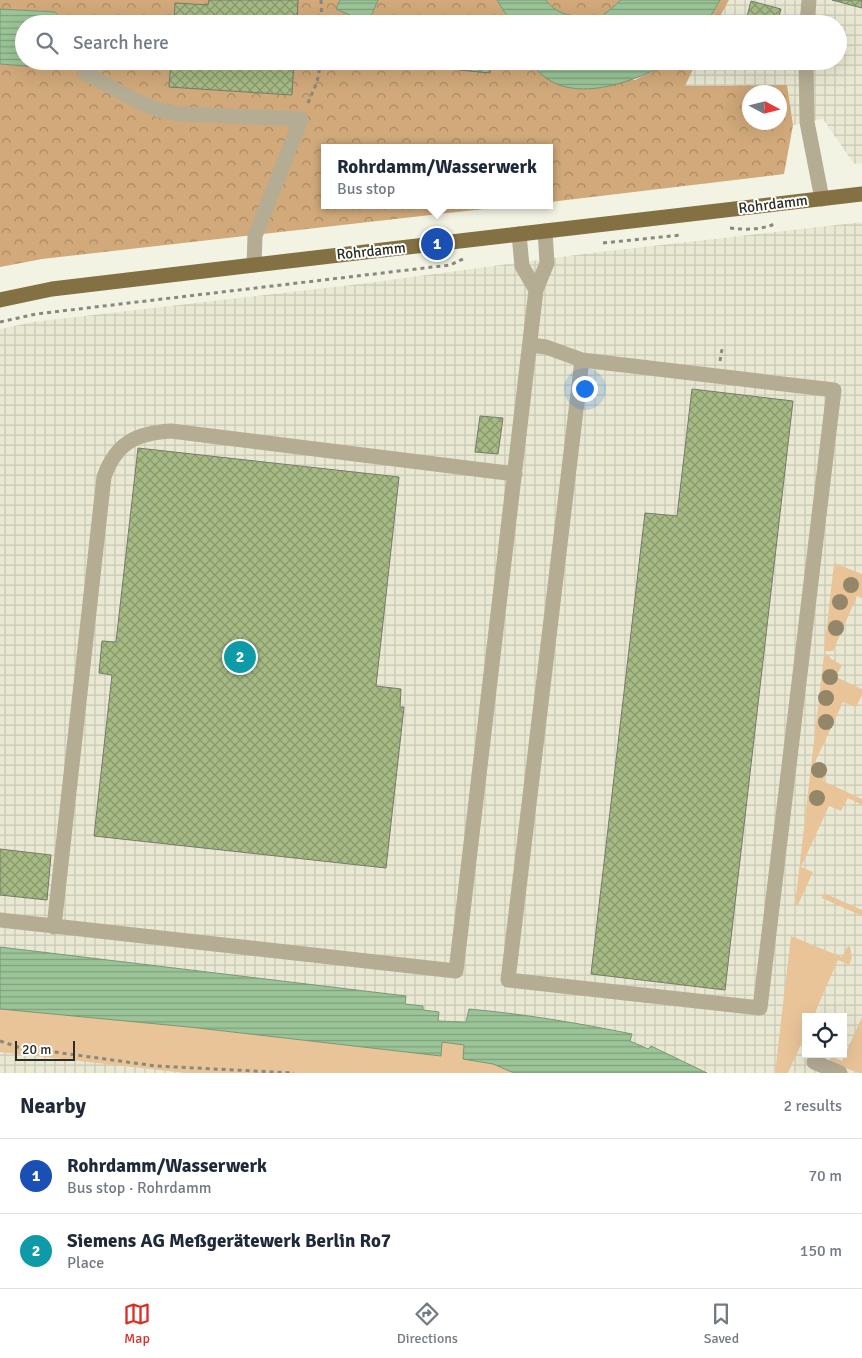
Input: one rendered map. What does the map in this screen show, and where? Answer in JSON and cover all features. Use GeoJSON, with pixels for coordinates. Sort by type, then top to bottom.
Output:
{"type":"FeatureCollection","features":[{"type":"Feature","properties":{"kind":"main road","name":"Rohrdamm"},"geometry":{"type":"LineString","coordinates":[[0,300],[52,290],[254,265],[862,194]]}},
{"type":"Feature","properties":{"kind":"lane"},"geometry":{"type":"LineString","coordinates":[[808,15],[809,0]]}},
{"type":"Feature","properties":{"kind":"lane"},"geometry":{"type":"LineString","coordinates":[[806,70],[807,122],[822,198]]}},
{"type":"Feature","properties":{"kind":"lane"},"geometry":{"type":"LineString","coordinates":[[85,73],[139,102],[159,110],[180,114],[301,120],[254,236],[254,265]]}},
{"type":"Feature","properties":{"kind":"lane"},"geometry":{"type":"LineString","coordinates":[[0,920],[456,971],[536,290],[547,262],[545,231]]}},
{"type":"Feature","properties":{"kind":"lane"},"geometry":{"type":"LineString","coordinates":[[519,234],[522,266],[536,290]]}},
{"type":"Feature","properties":{"kind":"lane"},"geometry":{"type":"LineString","coordinates":[[530,345],[546,347],[582,360],[834,390],[760,1008],[508,980],[582,360]]}},
{"type":"Feature","properties":{"kind":"lane"},"geometry":{"type":"LineString","coordinates":[[54,927],[104,477],[109,463],[118,450],[132,439],[151,432],[171,431],[515,474]]}},
{"type":"Feature","properties":{"kind":"lane"},"geometry":{"type":"LineString","coordinates":[[814,1062],[840,1073]]}},
{"type":"Feature","properties":{"kind":"path"},"geometry":{"type":"LineString","coordinates":[[321,0],[322,15]]}},
{"type":"Feature","properties":{"kind":"path"},"geometry":{"type":"LineString","coordinates":[[301,120],[317,82],[319,70]]}},
{"type":"Feature","properties":{"kind":"path"},"geometry":{"type":"LineString","coordinates":[[0,322],[36,314],[450,264],[468,257]]}},
{"type":"Feature","properties":{"kind":"path"},"geometry":{"type":"LineString","coordinates":[[0,1041],[18,1047],[156,1066],[294,1073]]}},
{"type":"Feature","properties":{"kind":"shaded area"},"geometry":{"type":"Polygon","coordinates":[[[340,0],[378,0],[371,15],[350,15],[336,9],[340,0]]]}},
{"type":"Feature","properties":{"kind":"shaded area"},"geometry":{"type":"Polygon","coordinates":[[[497,0],[546,0],[551,6],[568,15],[506,15],[497,0]]]}},
{"type":"Feature","properties":{"kind":"shaded area"},"geometry":{"type":"Polygon","coordinates":[[[621,0],[720,0],[711,15],[604,15],[621,0]]]}},
{"type":"Feature","properties":{"kind":"shaded area"},"geometry":{"type":"Polygon","coordinates":[[[729,0],[862,0],[862,163],[854,164],[823,119],[793,125],[787,85],[684,86],[692,70],[847,70],[847,15],[721,15],[729,0]]]}},
{"type":"Feature","properties":{"kind":"shaded area"},"geometry":{"type":"Polygon","coordinates":[[[0,9],[55,12],[58,15],[15,15],[15,65],[0,64],[0,9]]]}},
{"type":"Feature","properties":{"kind":"shaded area"},"geometry":{"type":"Polygon","coordinates":[[[537,70],[654,70],[626,81],[592,89],[575,89],[560,85],[546,78],[537,70]]]}},
{"type":"Feature","properties":{"kind":"shaded area"},"geometry":{"type":"Polygon","coordinates":[[[862,222],[862,1073],[0,1073],[0,329],[33,322],[360,284],[591,253],[862,222]]]}},
{"type":"Feature","properties":{"kind":"shaded area"},"geometry":{"type":"Polygon","coordinates":[[[834,563],[862,574],[862,598],[857,596],[833,651],[824,651],[834,563]]]}},
{"type":"Feature","properties":{"kind":"shaded area"},"geometry":{"type":"Polygon","coordinates":[[[824,655],[830,656],[830,658],[842,665],[836,677],[862,689],[862,695],[856,707],[843,702],[815,762],[828,769],[823,781],[862,799],[862,805],[848,798],[841,811],[829,806],[801,867],[813,872],[798,905],[795,905],[824,655]]]}},
{"type":"Feature","properties":{"kind":"shaded area"},"geometry":{"type":"Polygon","coordinates":[[[824,893],[862,910],[862,916],[822,898],[824,893]]]}},
{"type":"Feature","properties":{"kind":"shaded area"},"geometry":{"type":"Polygon","coordinates":[[[791,936],[842,957],[848,946],[850,947],[852,957],[849,965],[838,960],[815,1013],[802,1013],[802,1042],[788,1073],[775,1073],[791,936]]]}},
{"type":"Feature","properties":{"kind":"shaded area"},"geometry":{"type":"Polygon","coordinates":[[[0,947],[406,996],[405,1004],[423,1006],[423,1010],[439,1012],[438,1021],[466,1022],[469,1009],[531,1016],[591,1026],[632,1034],[630,1041],[648,1049],[651,1046],[707,1073],[514,1073],[493,1064],[463,1059],[464,1045],[442,1042],[441,1056],[189,1027],[0,1009],[0,947]]]}},
{"type":"Feature","properties":{"kind":"shaded area"},"geometry":{"type":"Polygon","coordinates":[[[0,1009],[189,1027],[440,1056],[442,1042],[465,1045],[464,1059],[493,1064],[514,1073],[185,1073],[0,1052],[0,1009]]]}},
{"type":"Feature","properties":{"kind":"shaded area"},"geometry":{"type":"Polygon","coordinates":[[[862,1017],[862,1073],[829,1061],[830,1058],[842,1061],[843,1058],[847,1058],[847,1050],[862,1017]]]}},
{"type":"Feature","properties":{"kind":"green space"},"geometry":{"type":"Polygon","coordinates":[[[0,0],[340,0],[337,9],[372,14],[378,0],[497,0],[506,15],[58,15],[55,12],[0,9],[0,0]]]}},
{"type":"Feature","properties":{"kind":"green space"},"geometry":{"type":"Polygon","coordinates":[[[546,0],[621,0],[604,15],[568,15],[551,6],[546,0]]]}},
{"type":"Feature","properties":{"kind":"green space"},"geometry":{"type":"Polygon","coordinates":[[[720,0],[729,0],[721,15],[711,15],[720,0]]]}},
{"type":"Feature","properties":{"kind":"green space"},"geometry":{"type":"Polygon","coordinates":[[[0,64],[15,65],[15,70],[550,70],[635,80],[654,70],[693,70],[685,86],[742,85],[742,130],[787,130],[787,85],[793,125],[784,174],[553,202],[553,144],[321,144],[321,209],[483,209],[42,259],[0,267],[0,64]]]}},
{"type":"Feature","properties":{"kind":"building"},"geometry":{"type":"Polygon","coordinates":[[[209,0],[298,0],[297,15],[174,15],[175,3],[208,5],[209,0]]]}},
{"type":"Feature","properties":{"kind":"building"},"geometry":{"type":"Polygon","coordinates":[[[832,0],[862,0],[862,8],[832,0]]]}},
{"type":"Feature","properties":{"kind":"building"},"geometry":{"type":"Polygon","coordinates":[[[751,1],[781,9],[779,15],[747,15],[751,1]]]}},
{"type":"Feature","properties":{"kind":"building"},"geometry":{"type":"Polygon","coordinates":[[[170,70],[293,70],[292,95],[169,87],[170,70]]]}},
{"type":"Feature","properties":{"kind":"building"},"geometry":{"type":"Polygon","coordinates":[[[459,70],[490,70],[490,73],[459,70]]]}},
{"type":"Feature","properties":{"kind":"building"},"geometry":{"type":"Polygon","coordinates":[[[692,389],[793,401],[725,990],[591,974],[645,513],[677,516],[692,389]]]}},
{"type":"Feature","properties":{"kind":"building"},"geometry":{"type":"Polygon","coordinates":[[[480,416],[503,418],[498,454],[475,452],[480,416]]]}},
{"type":"Feature","properties":{"kind":"building"},"geometry":{"type":"Polygon","coordinates":[[[138,448],[399,477],[376,686],[401,689],[400,707],[404,707],[386,868],[94,836],[112,675],[99,673],[102,641],[116,642],[138,448]]]}},
{"type":"Feature","properties":{"kind":"building"},"geometry":{"type":"Polygon","coordinates":[[[0,849],[51,855],[47,900],[0,895],[0,849]]]}},
{"type":"Feature","properties":{"kind":"place","name":"Rohrdamm/Wasserwerk"},"geometry":{"type":"Point","coordinates":[437,244]}},
{"type":"Feature","properties":{"kind":"place","name":"Siemens AG Meßgerätewerk Berlin Ro7"},"geometry":{"type":"Point","coordinates":[240,657]}}]}
